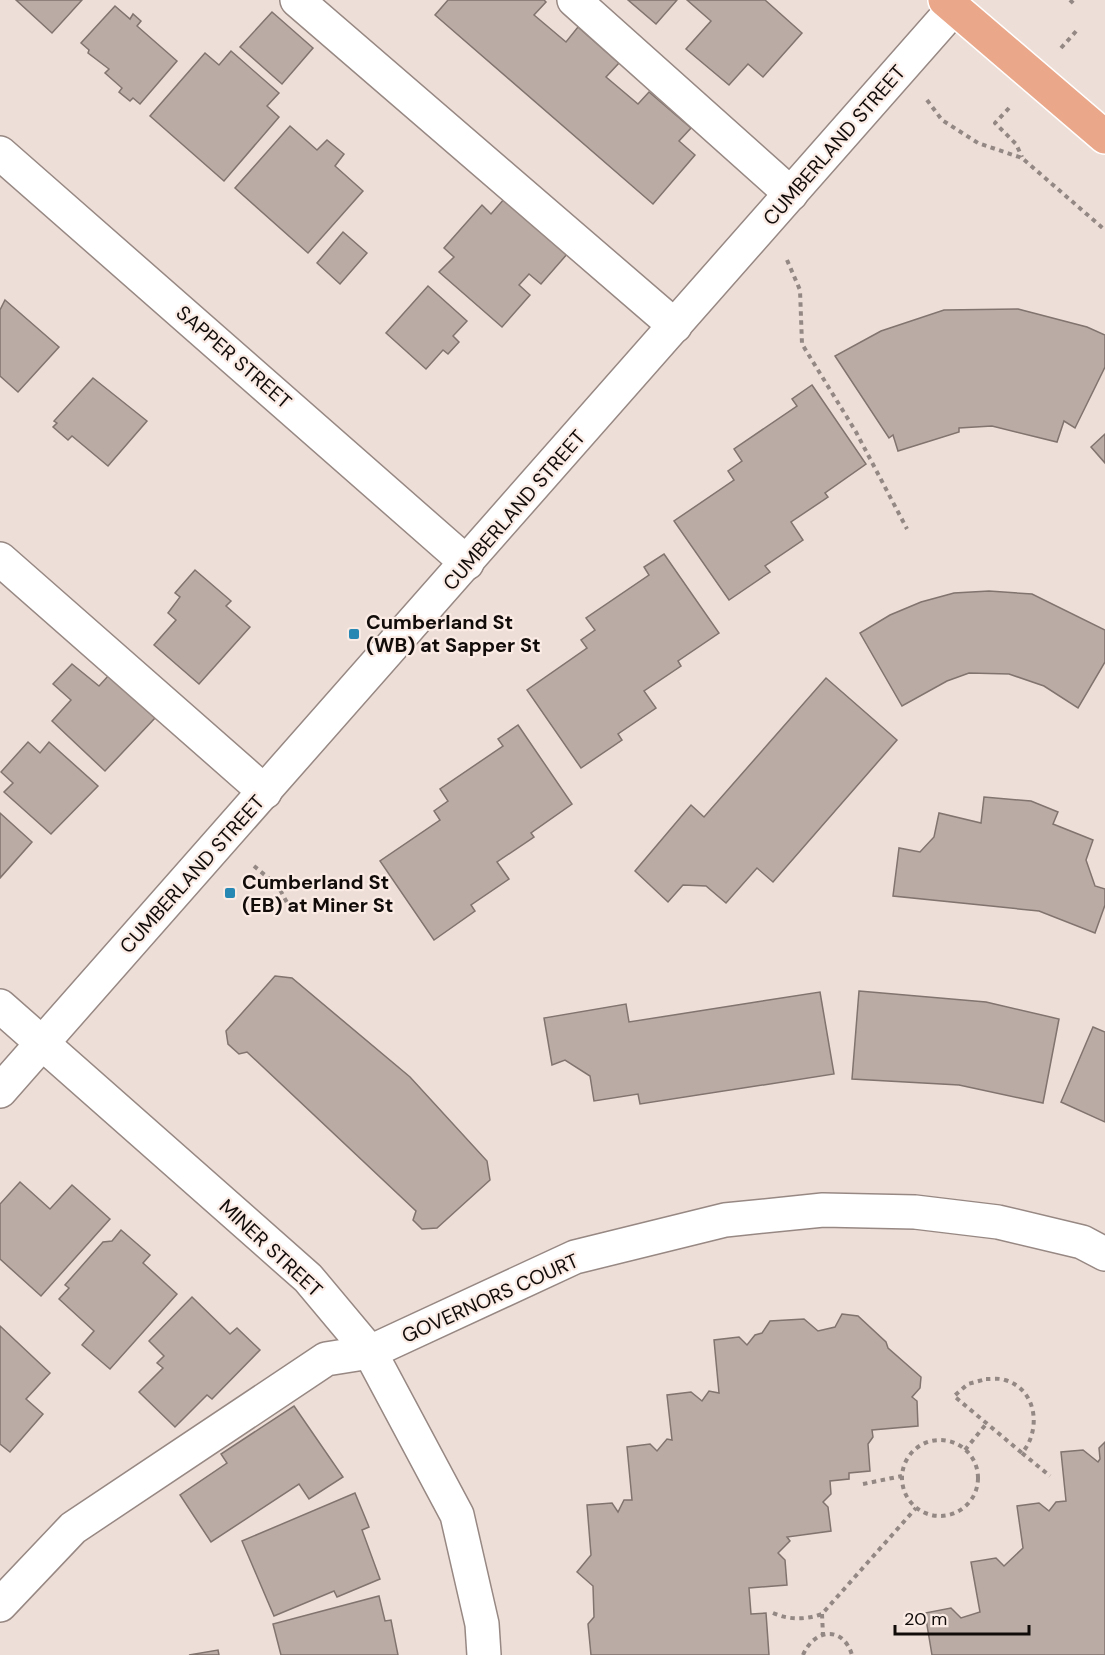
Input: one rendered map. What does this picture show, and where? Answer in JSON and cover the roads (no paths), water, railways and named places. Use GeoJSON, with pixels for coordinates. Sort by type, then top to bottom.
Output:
{"type":"FeatureCollection","features":[{"type":"Feature","properties":{"kind":"main road"},"geometry":{"type":"LineString","coordinates":[[950,4],[1105,137]]}},
{"type":"Feature","properties":{"kind":"street"},"geometry":{"type":"LineString","coordinates":[[297,0],[675,326]]}},
{"type":"Feature","properties":{"kind":"street"},"geometry":{"type":"LineString","coordinates":[[574,0],[791,194]]}},
{"type":"Feature","properties":{"kind":"street","name":"CUMBERLAND STREET"},"geometry":{"type":"LineString","coordinates":[[0,1091],[791,194],[950,4]]}},
{"type":"Feature","properties":{"kind":"street","name":"SAPPER STREET"},"geometry":{"type":"LineString","coordinates":[[0,153],[467,563]]}},
{"type":"Feature","properties":{"kind":"street"},"geometry":{"type":"LineString","coordinates":[[6,575],[265,792]]}},
{"type":"Feature","properties":{"kind":"street","name":"MINER STREET"},"geometry":{"type":"LineString","coordinates":[[0,1006],[308,1278],[370,1352],[457,1515],[482,1624],[484,1655]]}},
{"type":"Feature","properties":{"kind":"street","name":"GOVERNORS COURT"},"geometry":{"type":"LineString","coordinates":[[0,1605],[73,1528],[326,1359],[370,1352],[575,1257],[725,1220],[823,1210],[915,1212],[998,1222],[1082,1242],[1105,1254]]}},
{"type":"Feature","properties":{"kind":"place","name":"Cumberland St (WB) at Sapper St"},"geometry":{"type":"Point","coordinates":[354,634]}},
{"type":"Feature","properties":{"kind":"place","name":"Cumberland St (EB) at Miner St"},"geometry":{"type":"Point","coordinates":[230,893]}}]}
